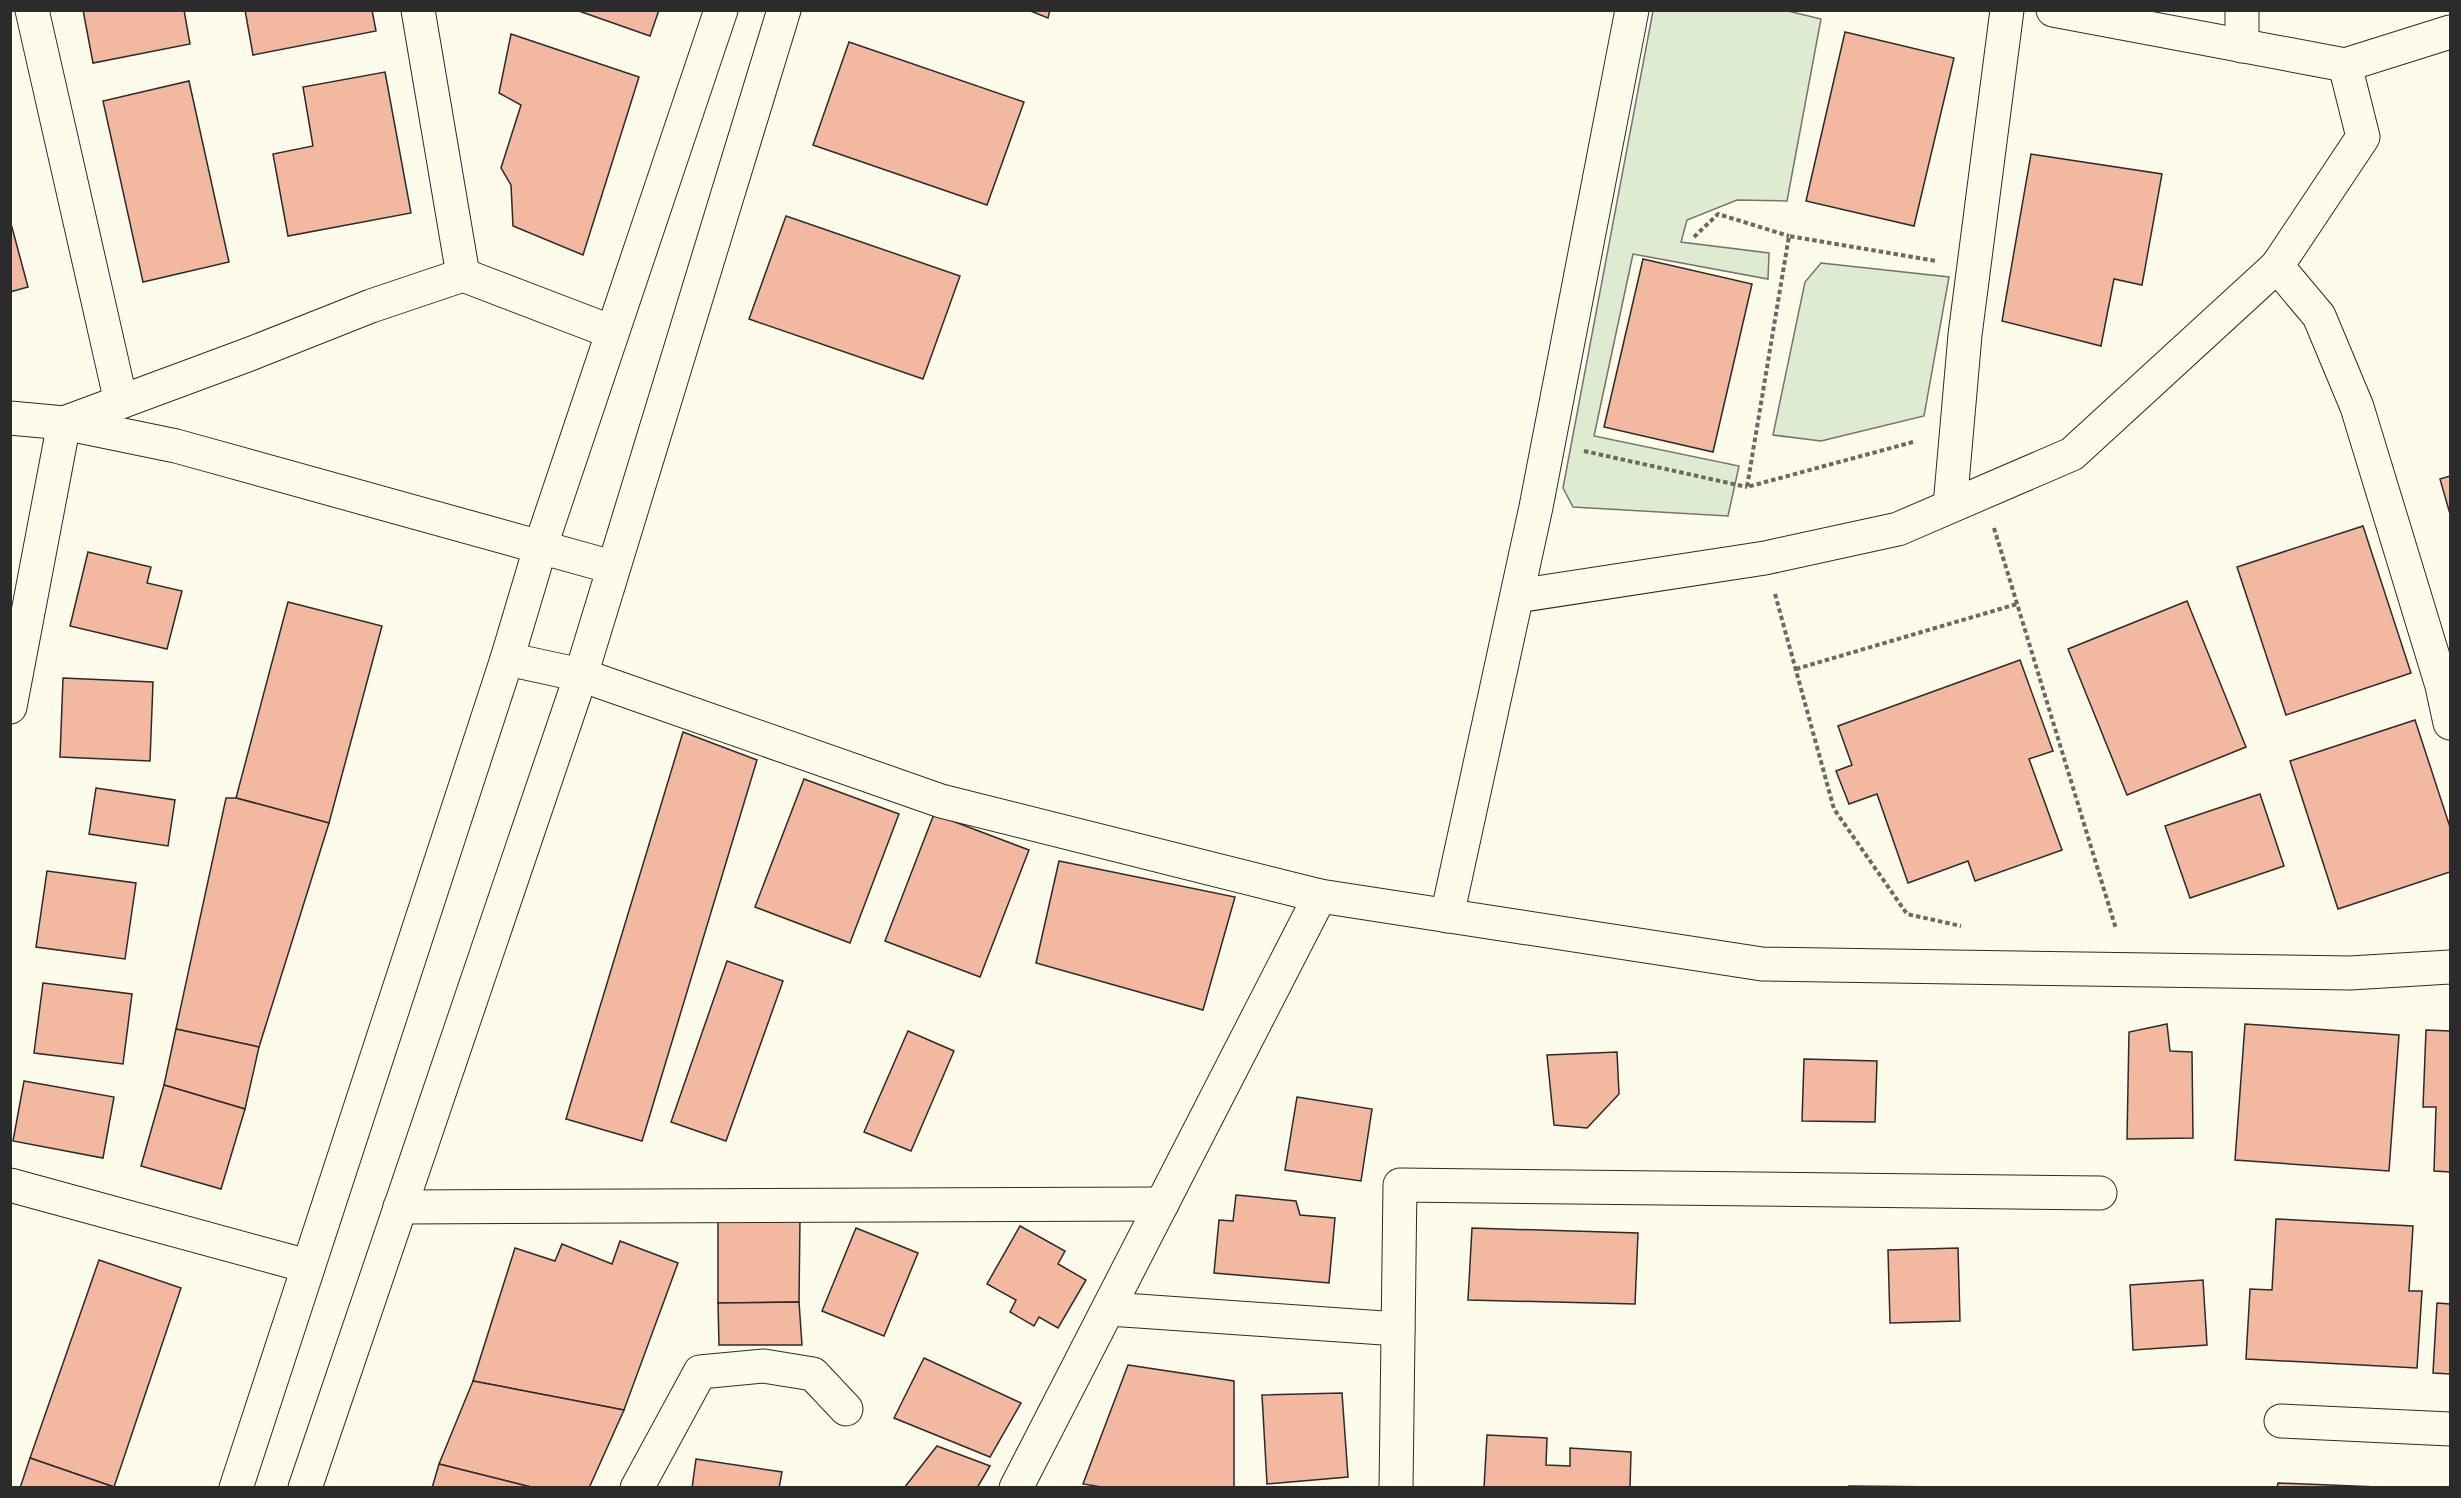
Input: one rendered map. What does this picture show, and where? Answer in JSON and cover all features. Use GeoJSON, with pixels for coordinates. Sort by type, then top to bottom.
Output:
{"type":"FeatureCollection","features":[{"type":"Feature","properties":{"kind":"street"},"geometry":{"type":"LineString","coordinates":[[32,10],[121,402]]}},
{"type":"Feature","properties":{"kind":"street"},"geometry":{"type":"LineString","coordinates":[[418,10],[464,275]]}},
{"type":"Feature","properties":{"kind":"street"},"geometry":{"type":"LineString","coordinates":[[236,1488],[507,659],[541,545],[721,10]]}},
{"type":"Feature","properties":{"kind":"street"},"geometry":{"type":"LineString","coordinates":[[305,1488],[580,675],[784,10]]}},
{"type":"Feature","properties":{"kind":"street"},"geometry":{"type":"LineString","coordinates":[[1447,916],[1517,596],[1632,10]]}},
{"type":"Feature","properties":{"kind":"street"},"geometry":{"type":"LineString","coordinates":[[1950,506],[1965,335],[2007,10]]}},
{"type":"Feature","properties":{"kind":"street"},"geometry":{"type":"LineString","coordinates":[[2053,10],[2345,65],[2451,32]]}},
{"type":"Feature","properties":{"kind":"street"},"geometry":{"type":"LineString","coordinates":[[2242,10],[2242,46]]}},
{"type":"Feature","properties":{"kind":"street"},"geometry":{"type":"LineString","coordinates":[[1517,596],[1765,558],[1898,529],[2072,454],[2277,266],[2363,136],[2345,65]]}},
{"type":"Feature","properties":{"kind":"street"},"geometry":{"type":"LineString","coordinates":[[2277,266],[2319,316],[2357,407],[2442,686],[2451,723]]}},
{"type":"Feature","properties":{"kind":"street"},"geometry":{"type":"LineString","coordinates":[[64,423],[370,306],[464,275],[612,332]]}},
{"type":"Feature","properties":{"kind":"street"},"geometry":{"type":"LineString","coordinates":[[10,418],[64,423],[176,447],[541,545],[612,567]]}},
{"type":"Feature","properties":{"kind":"street"},"geometry":{"type":"LineString","coordinates":[[10,707],[64,423]]}},
{"type":"Feature","properties":{"kind":"street"},"geometry":{"type":"LineString","coordinates":[[507,659],[580,675],[941,801],[1320,896],[1762,964],[2350,973],[2451,967]]}},
{"type":"Feature","properties":{"kind":"street"},"geometry":{"type":"LineString","coordinates":[[1016,1488],[1320,896]]}},
{"type":"Feature","properties":{"kind":"street"},"geometry":{"type":"LineString","coordinates":[[10,1185],[307,1266]]}},
{"type":"Feature","properties":{"kind":"street"},"geometry":{"type":"LineString","coordinates":[[1396,1488],[1400,1185],[2100,1192]]}},
{"type":"Feature","properties":{"kind":"street"},"geometry":{"type":"LineString","coordinates":[[400,1207],[1162,1204]]}},
{"type":"Feature","properties":{"kind":"street"},"geometry":{"type":"LineString","coordinates":[[1109,1309],[1398,1329]]}},
{"type":"Feature","properties":{"kind":"street"},"geometry":{"type":"LineString","coordinates":[[638,1488],[700,1372],[764,1366],[813,1374],[846,1409]]}},
{"type":"Feature","properties":{"kind":"street"},"geometry":{"type":"LineString","coordinates":[[2281,1421],[2451,1429]]}},
{"type":"Feature","properties":{"kind":"path"},"geometry":{"type":"LineString","coordinates":[[1694,237],[1718,214],[1789,236],[1974,267]]}},
{"type":"Feature","properties":{"kind":"path"},"geometry":{"type":"LineString","coordinates":[[1747,487],[1789,236]]}},
{"type":"Feature","properties":{"kind":"path"},"geometry":{"type":"LineString","coordinates":[[1548,442],[1747,487],[1913,442]]}},
{"type":"Feature","properties":{"kind":"path"},"geometry":{"type":"LineString","coordinates":[[1983,492],[2117,929],[2106,931]]}},
{"type":"Feature","properties":{"kind":"path"},"geometry":{"type":"LineString","coordinates":[[1765,558],[1834,810],[1906,914],[1971,928]]}},
{"type":"Feature","properties":{"kind":"path"},"geometry":{"type":"LineString","coordinates":[[1796,669],[2017,604]]}},
{"type":"Feature","properties":{"kind":"green space"},"geometry":{"type":"Polygon","coordinates":[[[1653,11],[1788,11],[1821,19],[1787,201],[1737,200],[1687,220],[1681,242],[1769,253],[1768,279],[1633,254],[1594,436],[1739,466],[1728,516],[1573,507],[1563,488],[1653,11]]]}},
{"type":"Feature","properties":{"kind":"green space"},"geometry":{"type":"Polygon","coordinates":[[[1821,263],[1949,277],[1924,416],[1821,441],[1773,435],[1805,282],[1821,263]]]}},
{"type":"Feature","properties":{"kind":"building"},"geometry":{"type":"Polygon","coordinates":[[[83,10],[184,10],[190,44],[93,63],[83,10]]]}},
{"type":"Feature","properties":{"kind":"building"},"geometry":{"type":"Polygon","coordinates":[[[245,10],[372,10],[376,31],[253,55],[245,10]]]}},
{"type":"Feature","properties":{"kind":"building"},"geometry":{"type":"Polygon","coordinates":[[[576,10],[659,10],[650,36],[576,10]]]}},
{"type":"Feature","properties":{"kind":"building"},"geometry":{"type":"Polygon","coordinates":[[[1028,10],[1050,10],[1048,18],[1028,10]]]}},
{"type":"Feature","properties":{"kind":"building"},"geometry":{"type":"Polygon","coordinates":[[[1845,32],[1954,58],[1914,226],[1806,201],[1845,32]]]}},
{"type":"Feature","properties":{"kind":"building"},"geometry":{"type":"Polygon","coordinates":[[[511,34],[639,77],[583,255],[513,226],[511,185],[501,168],[521,105],[499,93],[511,34]]]}},
{"type":"Feature","properties":{"kind":"building"},"geometry":{"type":"Polygon","coordinates":[[[849,42],[1024,102],[987,205],[813,145],[849,42]]]}},
{"type":"Feature","properties":{"kind":"building"},"geometry":{"type":"Polygon","coordinates":[[[385,72],[411,213],[288,236],[273,154],[313,146],[303,87],[385,72]]]}},
{"type":"Feature","properties":{"kind":"building"},"geometry":{"type":"Polygon","coordinates":[[[189,81],[229,262],[143,282],[103,101],[189,81]]]}},
{"type":"Feature","properties":{"kind":"building"},"geometry":{"type":"Polygon","coordinates":[[[2031,154],[2162,174],[2142,285],[2114,279],[2101,346],[2002,321],[2031,154]]]}},
{"type":"Feature","properties":{"kind":"building"},"geometry":{"type":"Polygon","coordinates":[[[786,216],[960,276],[923,379],[749,319],[786,216]]]}},
{"type":"Feature","properties":{"kind":"building"},"geometry":{"type":"Polygon","coordinates":[[[10,220],[28,287],[10,292],[10,220]]]}},
{"type":"Feature","properties":{"kind":"building"},"geometry":{"type":"Polygon","coordinates":[[[1643,259],[1752,284],[1713,452],[1604,427],[1643,259]]]}},
{"type":"Feature","properties":{"kind":"building"},"geometry":{"type":"Polygon","coordinates":[[[2450,476],[2450,514],[2440,479],[2450,476]]]}},
{"type":"Feature","properties":{"kind":"building"},"geometry":{"type":"Polygon","coordinates":[[[2363,526],[2411,673],[2286,715],[2237,567],[2363,526]]]}},
{"type":"Feature","properties":{"kind":"building"},"geometry":{"type":"Polygon","coordinates":[[[88,552],[151,567],[147,583],[182,591],[167,649],[70,626],[88,552]]]}},
{"type":"Feature","properties":{"kind":"building"},"geometry":{"type":"Polygon","coordinates":[[[2187,601],[2246,747],[2127,795],[2068,649],[2187,601]]]}},
{"type":"Feature","properties":{"kind":"building"},"geometry":{"type":"Polygon","coordinates":[[[288,602],[382,626],[329,823],[236,798],[288,602]]]}},
{"type":"Feature","properties":{"kind":"building"},"geometry":{"type":"Polygon","coordinates":[[[2020,660],[2053,751],[2029,759],[2062,850],[1975,881],[1968,861],[1908,883],[1877,794],[1849,804],[1836,771],[1852,765],[1838,726],[2020,660]]]}},
{"type":"Feature","properties":{"kind":"building"},"geometry":{"type":"Polygon","coordinates":[[[63,678],[153,682],[150,761],[60,757],[63,678]]]}},
{"type":"Feature","properties":{"kind":"building"},"geometry":{"type":"Polygon","coordinates":[[[2415,720],[2450,827],[2450,872],[2338,909],[2290,761],[2415,720]]]}},
{"type":"Feature","properties":{"kind":"building"},"geometry":{"type":"Polygon","coordinates":[[[683,732],[757,760],[642,1141],[566,1119],[683,732]]]}},
{"type":"Feature","properties":{"kind":"building"},"geometry":{"type":"Polygon","coordinates":[[[804,779],[899,814],[850,943],[755,907],[804,779]]]}},
{"type":"Feature","properties":{"kind":"building"},"geometry":{"type":"Polygon","coordinates":[[[96,788],[175,800],[168,846],[89,834],[96,788]]]}},
{"type":"Feature","properties":{"kind":"building"},"geometry":{"type":"Polygon","coordinates":[[[2260,794],[2284,866],[2190,898],[2165,826],[2260,794]]]}},
{"type":"Feature","properties":{"kind":"building"},"geometry":{"type":"Polygon","coordinates":[[[226,798],[236,798],[329,823],[259,1047],[176,1029],[226,798]]]}},
{"type":"Feature","properties":{"kind":"building"},"geometry":{"type":"Polygon","coordinates":[[[934,814],[1029,850],[980,977],[885,941],[934,814]]]}},
{"type":"Feature","properties":{"kind":"building"},"geometry":{"type":"Polygon","coordinates":[[[1059,861],[1235,897],[1203,1010],[1036,963],[1059,861]]]}},
{"type":"Feature","properties":{"kind":"building"},"geometry":{"type":"Polygon","coordinates":[[[47,871],[136,883],[125,959],[36,947],[47,871]]]}},
{"type":"Feature","properties":{"kind":"building"},"geometry":{"type":"Polygon","coordinates":[[[727,961],[783,981],[726,1141],[671,1122],[727,961]]]}},
{"type":"Feature","properties":{"kind":"building"},"geometry":{"type":"Polygon","coordinates":[[[43,983],[132,994],[123,1064],[34,1053],[43,983]]]}},
{"type":"Feature","properties":{"kind":"building"},"geometry":{"type":"Polygon","coordinates":[[[2167,1024],[2170,1051],[2192,1052],[2193,1138],[2127,1139],[2129,1032],[2167,1024]]]}},
{"type":"Feature","properties":{"kind":"building"},"geometry":{"type":"Polygon","coordinates":[[[2245,1024],[2399,1035],[2389,1171],[2235,1160],[2245,1024]]]}},
{"type":"Feature","properties":{"kind":"building"},"geometry":{"type":"Polygon","coordinates":[[[176,1029],[259,1047],[245,1109],[164,1085],[176,1029]]]}},
{"type":"Feature","properties":{"kind":"building"},"geometry":{"type":"Polygon","coordinates":[[[2426,1030],[2450,1031],[2450,1172],[2434,1171],[2436,1107],[2423,1107],[2426,1030]]]}},
{"type":"Feature","properties":{"kind":"building"},"geometry":{"type":"Polygon","coordinates":[[[908,1031],[954,1051],[911,1151],[864,1132],[908,1031]]]}},
{"type":"Feature","properties":{"kind":"building"},"geometry":{"type":"Polygon","coordinates":[[[1617,1052],[1619,1094],[1587,1128],[1554,1125],[1547,1055],[1617,1052]]]}},
{"type":"Feature","properties":{"kind":"building"},"geometry":{"type":"Polygon","coordinates":[[[1804,1059],[1877,1061],[1875,1122],[1802,1121],[1804,1059]]]}},
{"type":"Feature","properties":{"kind":"building"},"geometry":{"type":"Polygon","coordinates":[[[24,1081],[114,1097],[103,1158],[13,1141],[24,1081]]]}},
{"type":"Feature","properties":{"kind":"building"},"geometry":{"type":"Polygon","coordinates":[[[164,1085],[245,1109],[221,1189],[141,1166],[164,1085]]]}},
{"type":"Feature","properties":{"kind":"building"},"geometry":{"type":"Polygon","coordinates":[[[1297,1097],[1372,1109],[1361,1181],[1285,1170],[1297,1097]]]}},
{"type":"Feature","properties":{"kind":"building"},"geometry":{"type":"Polygon","coordinates":[[[1236,1195],[1296,1201],[1300,1215],[1335,1218],[1329,1283],[1214,1273],[1219,1220],[1233,1221],[1236,1195]]]}},
{"type":"Feature","properties":{"kind":"building"},"geometry":{"type":"Polygon","coordinates":[[[718,1219],[800,1219],[799,1302],[718,1303],[718,1219]]]}},
{"type":"Feature","properties":{"kind":"building"},"geometry":{"type":"Polygon","coordinates":[[[2276,1219],[2413,1226],[2409,1291],[2422,1291],[2417,1368],[2246,1359],[2250,1289],[2272,1290],[2276,1219]]]}},
{"type":"Feature","properties":{"kind":"building"},"geometry":{"type":"Polygon","coordinates":[[[1020,1226],[1065,1251],[1058,1264],[1086,1280],[1058,1328],[1039,1317],[1034,1326],[1010,1312],[1016,1300],[987,1284],[1020,1226]]]}},
{"type":"Feature","properties":{"kind":"building"},"geometry":{"type":"Polygon","coordinates":[[[856,1228],[918,1253],[884,1336],[822,1311],[856,1228]]]}},
{"type":"Feature","properties":{"kind":"building"},"geometry":{"type":"Polygon","coordinates":[[[1472,1228],[1638,1233],[1635,1304],[1468,1300],[1472,1228]]]}},
{"type":"Feature","properties":{"kind":"building"},"geometry":{"type":"Polygon","coordinates":[[[620,1241],[678,1263],[624,1410],[473,1381],[515,1248],[555,1261],[562,1244],[612,1264],[620,1241]]]}},
{"type":"Feature","properties":{"kind":"building"},"geometry":{"type":"Polygon","coordinates":[[[1958,1248],[1960,1321],[1890,1323],[1888,1250],[1958,1248]]]}},
{"type":"Feature","properties":{"kind":"building"},"geometry":{"type":"Polygon","coordinates":[[[99,1260],[181,1288],[114,1487],[30,1458],[99,1260]]]}},
{"type":"Feature","properties":{"kind":"building"},"geometry":{"type":"Polygon","coordinates":[[[2203,1280],[2207,1345],[2133,1350],[2130,1285],[2203,1280]]]}},
{"type":"Feature","properties":{"kind":"building"},"geometry":{"type":"Polygon","coordinates":[[[799,1302],[802,1345],[719,1345],[718,1303],[799,1302]]]}},
{"type":"Feature","properties":{"kind":"building"},"geometry":{"type":"Polygon","coordinates":[[[2437,1303],[2450,1304],[2450,1374],[2433,1373],[2437,1303]]]}},
{"type":"Feature","properties":{"kind":"building"},"geometry":{"type":"Polygon","coordinates":[[[924,1358],[1021,1403],[990,1457],[894,1418],[924,1358]]]}},
{"type":"Feature","properties":{"kind":"building"},"geometry":{"type":"Polygon","coordinates":[[[1128,1365],[1234,1381],[1234,1488],[1108,1488],[1083,1484],[1128,1365]]]}},
{"type":"Feature","properties":{"kind":"building"},"geometry":{"type":"Polygon","coordinates":[[[473,1381],[624,1410],[589,1488],[535,1488],[439,1464],[473,1381]]]}},
{"type":"Feature","properties":{"kind":"building"},"geometry":{"type":"Polygon","coordinates":[[[1342,1393],[1348,1477],[1267,1484],[1262,1395],[1342,1393]]]}},
{"type":"Feature","properties":{"kind":"building"},"geometry":{"type":"Polygon","coordinates":[[[1487,1435],[1547,1438],[1546,1465],[1570,1466],[1570,1448],[1631,1452],[1630,1488],[1484,1488],[1487,1435]]]}},
{"type":"Feature","properties":{"kind":"building"},"geometry":{"type":"Polygon","coordinates":[[[937,1446],[990,1466],[977,1488],[904,1488],[937,1446]]]}},
{"type":"Feature","properties":{"kind":"building"},"geometry":{"type":"Polygon","coordinates":[[[30,1458],[114,1487],[114,1488],[20,1488],[30,1458]]]}},
{"type":"Feature","properties":{"kind":"building"},"geometry":{"type":"Polygon","coordinates":[[[696,1459],[782,1472],[779,1488],[692,1488],[696,1459]]]}},
{"type":"Feature","properties":{"kind":"building"},"geometry":{"type":"Polygon","coordinates":[[[439,1464],[535,1488],[432,1488],[439,1464]]]}},
{"type":"Feature","properties":{"kind":"building"},"geometry":{"type":"Polygon","coordinates":[[[2278,1483],[2404,1488],[2277,1488],[2278,1483]]]}},
{"type":"Feature","properties":{"kind":"building"},"geometry":{"type":"Polygon","coordinates":[[[1849,1486],[1945,1487],[1945,1488],[1849,1488],[1849,1486]]]}}]}
